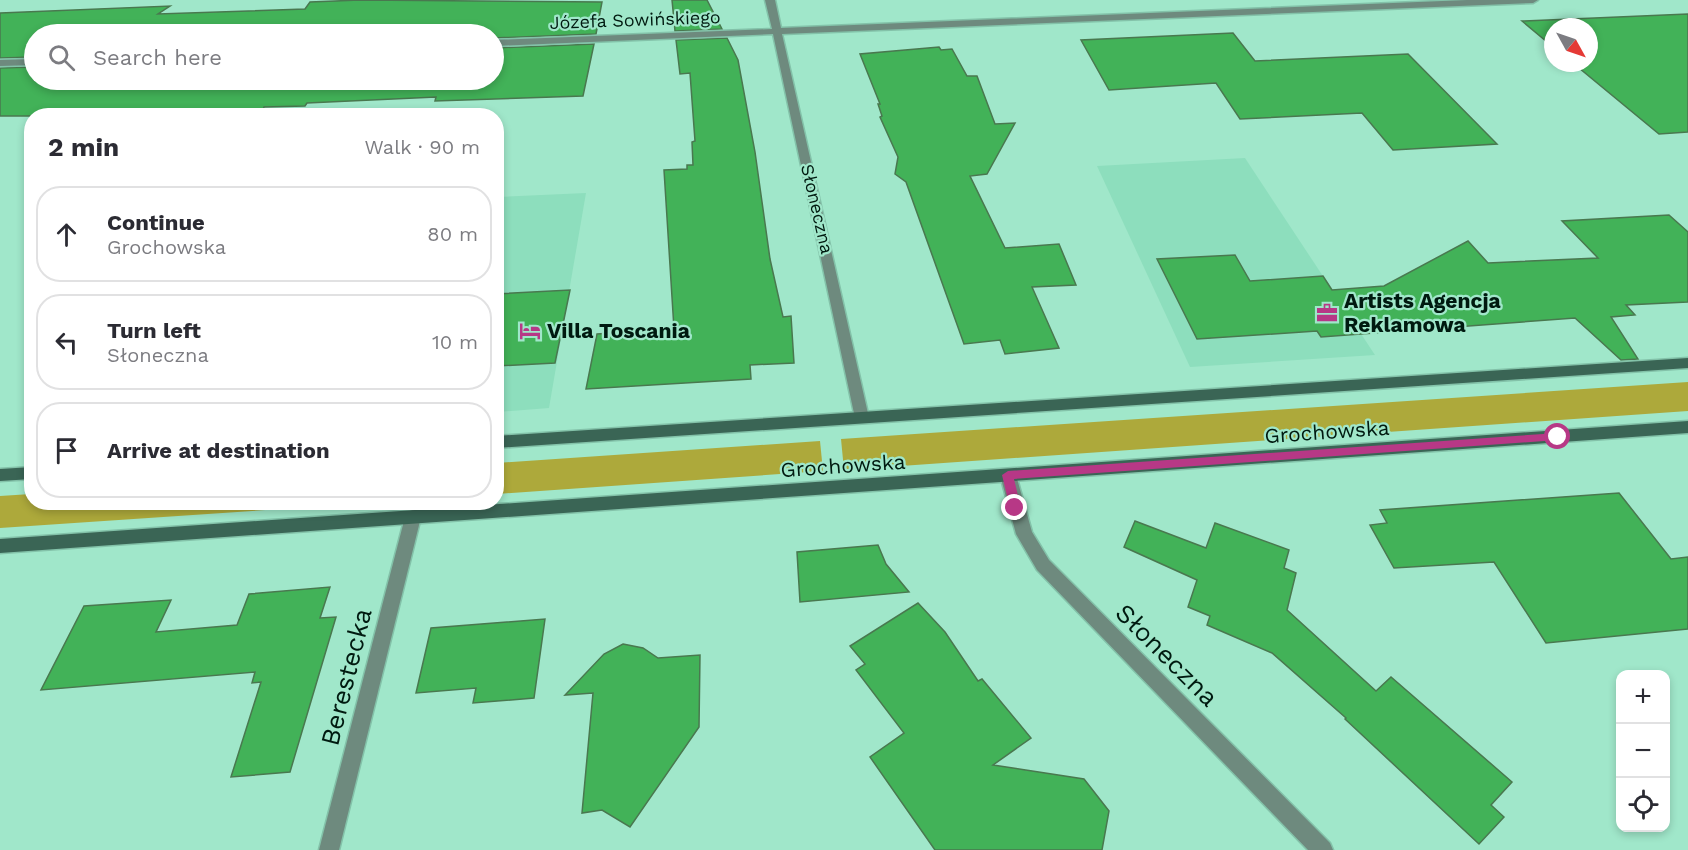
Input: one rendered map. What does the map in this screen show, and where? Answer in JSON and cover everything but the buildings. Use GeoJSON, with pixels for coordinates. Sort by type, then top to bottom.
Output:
{"type":"FeatureCollection","features":[{"type":"Feature","properties":{"kind":"street","name":"Słoneczna"},"geometry":{"type":"LineString","coordinates":[[770,0],[862,418]]}},
{"type":"Feature","properties":{"kind":"street","name":"Józefa Sowińskiego"},"geometry":{"type":"LineString","coordinates":[[504,43],[1533,0]]}},
{"type":"Feature","properties":{"kind":"street"},"geometry":{"type":"LineString","coordinates":[[0,63],[24,62]]}},
{"type":"Feature","properties":{"kind":"street"},"geometry":{"type":"LineString","coordinates":[[504,441],[1688,363]]}},
{"type":"Feature","properties":{"kind":"street","name":"Grochowska"},"geometry":{"type":"LineString","coordinates":[[0,546],[1688,427]]}},
{"type":"Feature","properties":{"kind":"street"},"geometry":{"type":"LineString","coordinates":[[0,475],[24,474]]}},
{"type":"Feature","properties":{"kind":"street","name":"Słoneczna"},"geometry":{"type":"LineString","coordinates":[[1008,475],[1024,534],[1043,565],[1323,850]]}},
{"type":"Feature","properties":{"kind":"street","name":"Berestecka"},"geometry":{"type":"LineString","coordinates":[[329,850],[413,517]]}},
{"type":"Feature","properties":{"kind":"shaded area"},"geometry":{"type":"Polygon","coordinates":[[[1245,158],[1375,355],[1190,367],[1097,166],[1245,158]]]}},
{"type":"Feature","properties":{"kind":"shaded area"},"geometry":{"type":"Polygon","coordinates":[[[586,193],[549,408],[504,411],[504,197],[586,193]]]}},
{"type":"Feature","properties":{"kind":"shaded area"},"geometry":{"type":"Polygon","coordinates":[[[1688,382],[1688,411],[844,470],[841,439],[1688,382]]]}},
{"type":"Feature","properties":{"kind":"shaded area"},"geometry":{"type":"Polygon","coordinates":[[[820,441],[823,471],[504,494],[504,463],[820,441]]]}},
{"type":"Feature","properties":{"kind":"shaded area"},"geometry":{"type":"Polygon","coordinates":[[[24,494],[24,510],[266,510],[0,528],[0,496],[24,494]]]}},
{"type":"Feature","properties":{"kind":"place","name":"Artists Agencja Reklamowa"},"geometry":{"type":"Point","coordinates":[1327,313]}},
{"type":"Feature","properties":{"kind":"place","name":"Villa Toscania"},"geometry":{"type":"Point","coordinates":[530,331]}},
{"type":"Feature","properties":{"kind":"route"},"geometry":{"type":"LineString","coordinates":[[1015,508],[1008,475],[1558,437]]}}]}
